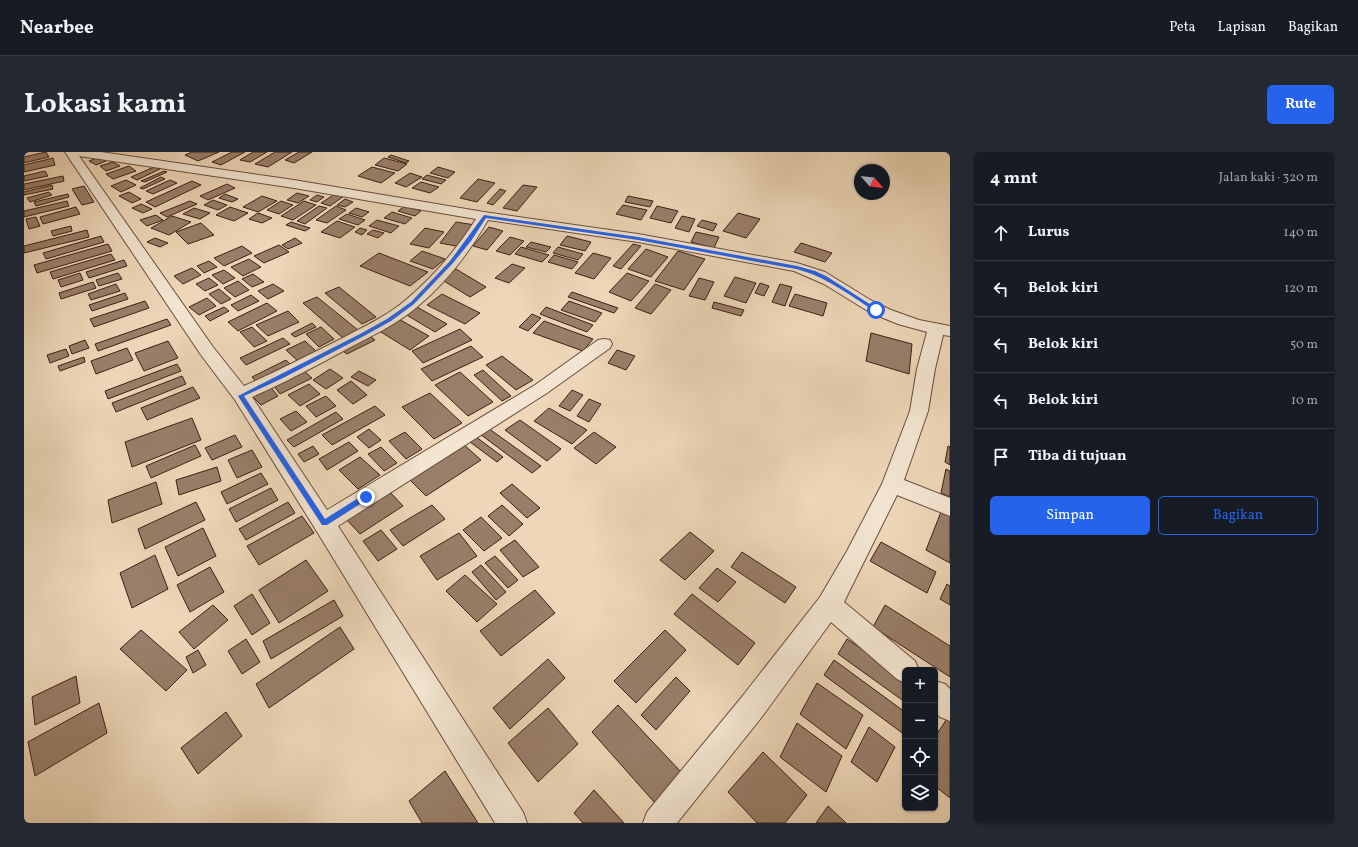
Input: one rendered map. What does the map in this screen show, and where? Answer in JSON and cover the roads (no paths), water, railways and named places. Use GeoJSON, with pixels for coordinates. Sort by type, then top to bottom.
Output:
{"type":"FeatureCollection","features":[{"type":"Feature","properties":{"kind":"street"},"geometry":{"type":"LineString","coordinates":[[71,152],[207,351],[241,396],[324,523],[512,823]]}},
{"type":"Feature","properties":{"kind":"street"},"geometry":{"type":"LineString","coordinates":[[78,152],[302,186],[484,216],[638,238],[797,267],[824,277],[876,310],[907,322],[943,330],[926,369],[919,411],[892,484],[830,605],[751,708],[658,823]]}},
{"type":"Feature","properties":{"kind":"street"},"geometry":{"type":"LineString","coordinates":[[241,396],[362,335],[389,320],[412,303],[452,262],[469,240],[484,216]]}},
{"type":"Feature","properties":{"kind":"street"},"geometry":{"type":"LineString","coordinates":[[324,523],[541,389],[604,344]]}},
{"type":"Feature","properties":{"kind":"street"},"geometry":{"type":"LineString","coordinates":[[892,484],[950,507]]}},
{"type":"Feature","properties":{"kind":"street"},"geometry":{"type":"LineString","coordinates":[[830,605],[902,667]]}},
{"type":"Feature","properties":{"kind":"street"},"geometry":{"type":"LineString","coordinates":[[938,697],[950,707]]}}]}
